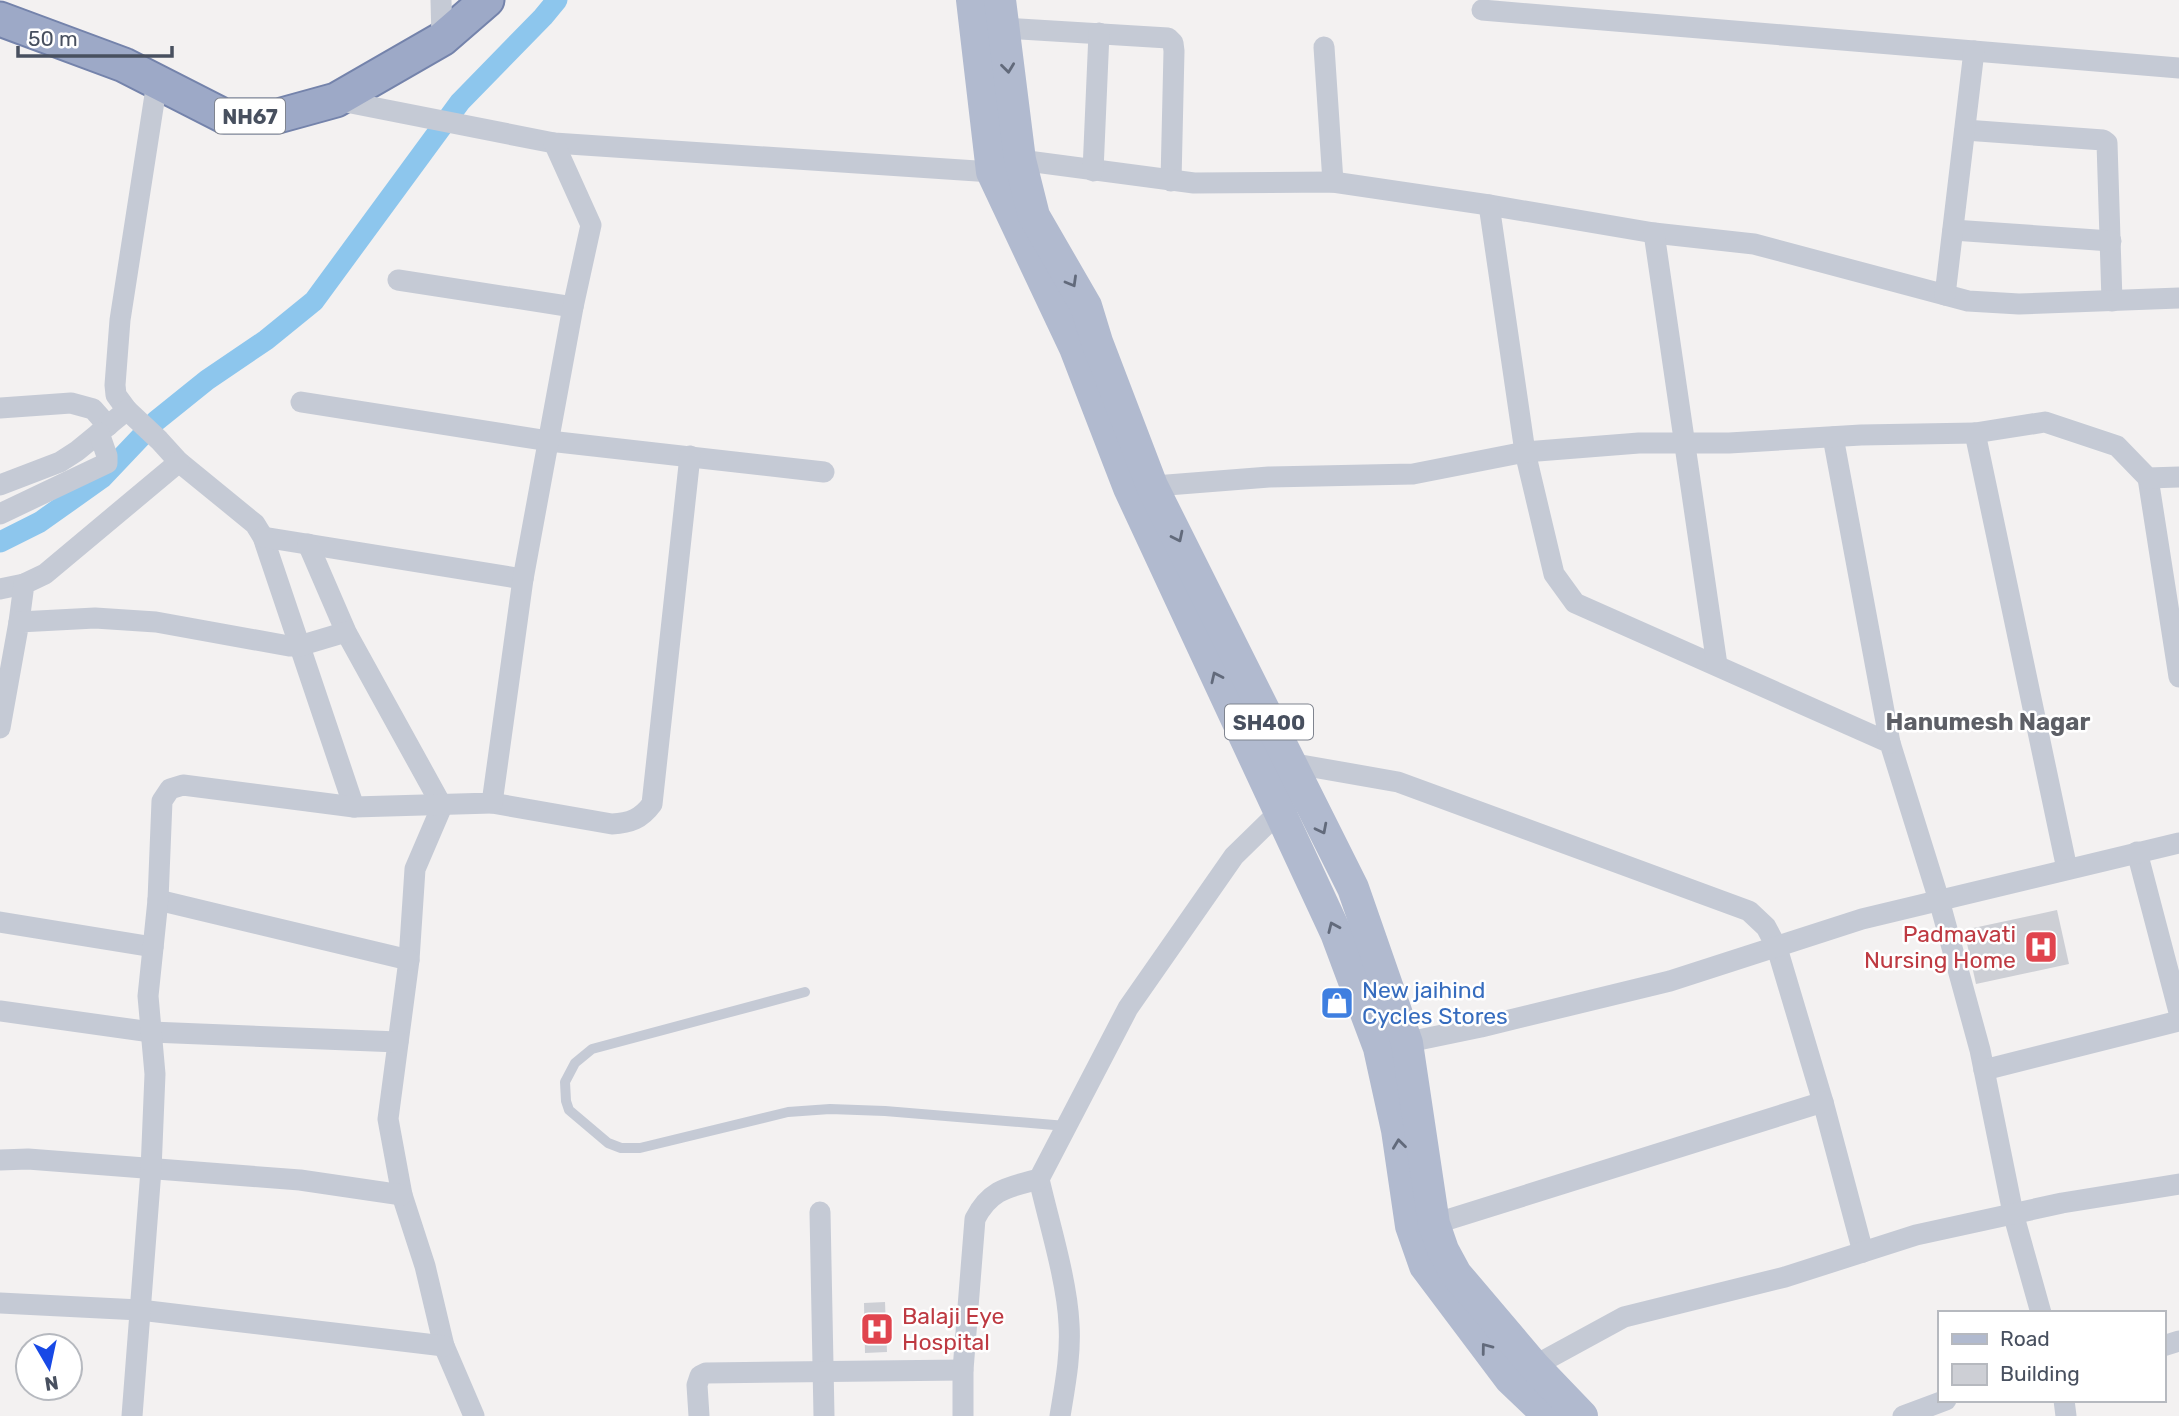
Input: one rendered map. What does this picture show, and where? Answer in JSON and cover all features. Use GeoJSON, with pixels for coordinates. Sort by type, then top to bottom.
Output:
{"type":"FeatureCollection","features":[{"type":"Feature","properties":{"kind":"highway","name":"NH67"},"geometry":{"type":"LineString","coordinates":[[0,19],[124,65],[224,116],[278,116],[336,100],[442,39],[487,0]]}},
{"type":"Feature","properties":{"kind":"main road","name":"SH400"},"geometry":{"type":"LineString","coordinates":[[972,0],[1006,166],[1075,348],[1141,487],[1254,759],[1292,803]]}},
{"type":"Feature","properties":{"kind":"main road","name":"SH400"},"geometry":{"type":"LineString","coordinates":[[1002,14],[1006,166]]}},
{"type":"Feature","properties":{"kind":"main road","name":"SH400"},"geometry":{"type":"LineString","coordinates":[[1141,487],[1290,763],[1292,803],[1336,933],[1393,1045],[1434,1224],[1443,1250],[1549,1416]]}},
{"type":"Feature","properties":{"kind":"main road","name":"SH400"},"geometry":{"type":"LineString","coordinates":[[1393,1045],[1397,1130],[1411,1226],[1425,1266],[1522,1373],[1582,1416]]}},
{"type":"Feature","properties":{"kind":"street"},"geometry":{"type":"LineString","coordinates":[[441,0],[442,39]]}},
{"type":"Feature","properties":{"kind":"street"},"geometry":{"type":"LineString","coordinates":[[1482,10],[2179,68]]}},
{"type":"Feature","properties":{"kind":"street"},"geometry":{"type":"LineString","coordinates":[[1002,14],[1099,33],[1168,38],[1173,43],[1171,181]]}},
{"type":"Feature","properties":{"kind":"street"},"geometry":{"type":"LineString","coordinates":[[1093,171],[1099,33]]}},
{"type":"Feature","properties":{"kind":"street"},"geometry":{"type":"LineString","coordinates":[[1324,47],[1333,183]]}},
{"type":"Feature","properties":{"kind":"street"},"geometry":{"type":"LineString","coordinates":[[1945,295],[1974,51]]}},
{"type":"Feature","properties":{"kind":"street"},"geometry":{"type":"LineString","coordinates":[[157,82],[119,333],[115,385],[118,400],[178,462],[255,524],[264,537],[354,807]]}},
{"type":"Feature","properties":{"kind":"street"},"geometry":{"type":"LineString","coordinates":[[336,100],[554,143],[1093,171],[1214,184],[1333,183],[1489,205],[1654,233],[1754,244],[1968,302],[1995,304],[2179,298]]}},
{"type":"Feature","properties":{"kind":"street"},"geometry":{"type":"LineString","coordinates":[[1965,130],[2107,143],[2112,300]]}},
{"type":"Feature","properties":{"kind":"street"},"geometry":{"type":"LineString","coordinates":[[492,803],[523,579],[573,307],[591,225],[554,143]]}},
{"type":"Feature","properties":{"kind":"street"},"geometry":{"type":"LineString","coordinates":[[1489,205],[1525,452],[1554,574],[1574,603],[1890,743]]}},
{"type":"Feature","properties":{"kind":"street"},"geometry":{"type":"LineString","coordinates":[[1953,230],[2111,242]]}},
{"type":"Feature","properties":{"kind":"street"},"geometry":{"type":"LineString","coordinates":[[1654,233],[1717,665]]}},
{"type":"Feature","properties":{"kind":"street"},"geometry":{"type":"LineString","coordinates":[[398,281],[573,307]]}},
{"type":"Feature","properties":{"kind":"street"},"geometry":{"type":"LineString","coordinates":[[302,402],[549,441],[824,472]]}},
{"type":"Feature","properties":{"kind":"street"},"geometry":{"type":"LineString","coordinates":[[0,408],[71,403],[93,409],[104,429],[107,456],[107,463],[0,514]]}},
{"type":"Feature","properties":{"kind":"street"},"geometry":{"type":"LineString","coordinates":[[0,485],[60,462],[130,413]]}},
{"type":"Feature","properties":{"kind":"street"},"geometry":{"type":"LineString","coordinates":[[1141,487],[1269,477],[1413,474],[1525,452],[1639,443],[1729,443],[1975,433],[2045,422],[2117,446],[2148,478],[2179,677]]}},
{"type":"Feature","properties":{"kind":"street"},"geometry":{"type":"LineString","coordinates":[[1975,433],[2067,869]]}},
{"type":"Feature","properties":{"kind":"street"},"geometry":{"type":"LineString","coordinates":[[1833,437],[1890,743],[1939,901],[1984,1070],[2013,1213],[2040,1311]]}},
{"type":"Feature","properties":{"kind":"street"},"geometry":{"type":"LineString","coordinates":[[132,1416],[151,1170],[155,1074],[148,996],[158,900],[162,801],[170,789],[183,785],[354,807],[492,803],[612,824],[629,823],[644,815],[652,804],[690,456]]}},
{"type":"Feature","properties":{"kind":"street"},"geometry":{"type":"LineString","coordinates":[[0,589],[24,584],[45,574],[178,462]]}},
{"type":"Feature","properties":{"kind":"street"},"geometry":{"type":"LineString","coordinates":[[2148,478],[2179,477]]}},
{"type":"Feature","properties":{"kind":"street"},"geometry":{"type":"LineString","coordinates":[[264,537],[523,579]]}},
{"type":"Feature","properties":{"kind":"street"},"geometry":{"type":"LineString","coordinates":[[308,544],[346,632],[442,806]]}},
{"type":"Feature","properties":{"kind":"street"},"geometry":{"type":"LineString","coordinates":[[0,728],[24,584]]}},
{"type":"Feature","properties":{"kind":"street"},"geometry":{"type":"LineString","coordinates":[[19,622],[95,618],[156,622],[299,646],[346,632]]}},
{"type":"Feature","properties":{"kind":"street"},"geometry":{"type":"LineString","coordinates":[[1254,759],[1398,782],[1749,911],[1766,927],[1777,948],[1823,1102],[1863,1252]]}},
{"type":"Feature","properties":{"kind":"street"},"geometry":{"type":"LineString","coordinates":[[1060,1416],[1069,1359],[1069,1323],[1066,1296],[1039,1179],[1128,1008],[1234,856],[1292,803]]}},
{"type":"Feature","properties":{"kind":"street"},"geometry":{"type":"LineString","coordinates":[[442,806],[415,869],[409,960],[388,1119],[402,1195],[425,1266],[444,1346],[474,1416]]}},
{"type":"Feature","properties":{"kind":"street"},"geometry":{"type":"LineString","coordinates":[[1393,1045],[1670,982],[1862,919],[2179,843]]}},
{"type":"Feature","properties":{"kind":"street"},"geometry":{"type":"LineString","coordinates":[[2137,852],[2179,1012]]}},
{"type":"Feature","properties":{"kind":"street"},"geometry":{"type":"LineString","coordinates":[[158,900],[409,960]]}},
{"type":"Feature","properties":{"kind":"street"},"geometry":{"type":"LineString","coordinates":[[0,922],[153,947]]}},
{"type":"Feature","properties":{"kind":"street"},"geometry":{"type":"LineString","coordinates":[[0,1012],[151,1032],[398,1042]]}},
{"type":"Feature","properties":{"kind":"street"},"geometry":{"type":"LineString","coordinates":[[1984,1070],[2179,1021]]}},
{"type":"Feature","properties":{"kind":"street"},"geometry":{"type":"LineString","coordinates":[[1434,1224],[1823,1102]]}},
{"type":"Feature","properties":{"kind":"street"},"geometry":{"type":"LineString","coordinates":[[0,1160],[28,1159],[300,1181],[402,1195]]}},
{"type":"Feature","properties":{"kind":"street"},"geometry":{"type":"LineString","coordinates":[[963,1416],[963,1370],[975,1219],[982,1206],[999,1190],[1039,1179]]}},
{"type":"Feature","properties":{"kind":"street"},"geometry":{"type":"LineString","coordinates":[[1522,1373],[1624,1317],[1786,1277],[1916,1235],[2126,1191],[2179,1184]]}},
{"type":"Feature","properties":{"kind":"street"},"geometry":{"type":"LineString","coordinates":[[820,1212],[824,1416]]}},
{"type":"Feature","properties":{"kind":"street"},"geometry":{"type":"LineString","coordinates":[[0,1303],[140,1310],[444,1346]]}},
{"type":"Feature","properties":{"kind":"street"},"geometry":{"type":"LineString","coordinates":[[699,1416],[697,1385],[700,1376],[706,1373],[963,1370]]}},
{"type":"Feature","properties":{"kind":"street"},"geometry":{"type":"LineString","coordinates":[[1903,1416],[1940,1402]]}},
{"type":"Feature","properties":{"kind":"lane"},"geometry":{"type":"LineString","coordinates":[[805,992],[592,1049],[575,1063],[565,1083],[569,1110],[608,1143],[621,1148],[640,1149],[788,1112],[830,1109],[1066,1126]]}},
{"type":"Feature","properties":{"kind":"building"},"geometry":{"type":"Polygon","coordinates":[[[2057,910],[2069,964],[1976,984],[1964,930],[2057,910]]]}},
{"type":"Feature","properties":{"kind":"building"},"geometry":{"type":"Polygon","coordinates":[[[885,1302],[887,1352],[865,1353],[864,1303],[885,1302]]]}},
{"type":"Feature","properties":{"kind":"waterway"},"geometry":{"type":"LineString","coordinates":[[0,542],[40,522],[102,478],[156,421],[314,301],[460,102],[557,0]]}},
{"type":"Feature","properties":{"kind":"place","name":"Padmavati Nursing Home"},"geometry":{"type":"Point","coordinates":[2041,947]}},
{"type":"Feature","properties":{"kind":"place","name":"New jaihind Cycles Stores"},"geometry":{"type":"Point","coordinates":[1337,1003]}},
{"type":"Feature","properties":{"kind":"place","name":"Balaji Eye Hospital"},"geometry":{"type":"Point","coordinates":[877,1329]}},
{"type":"Feature","properties":{"kind":"district","name":"Hanumesh Nagar"},"geometry":{"type":"Point","coordinates":[1988,722]}}]}
